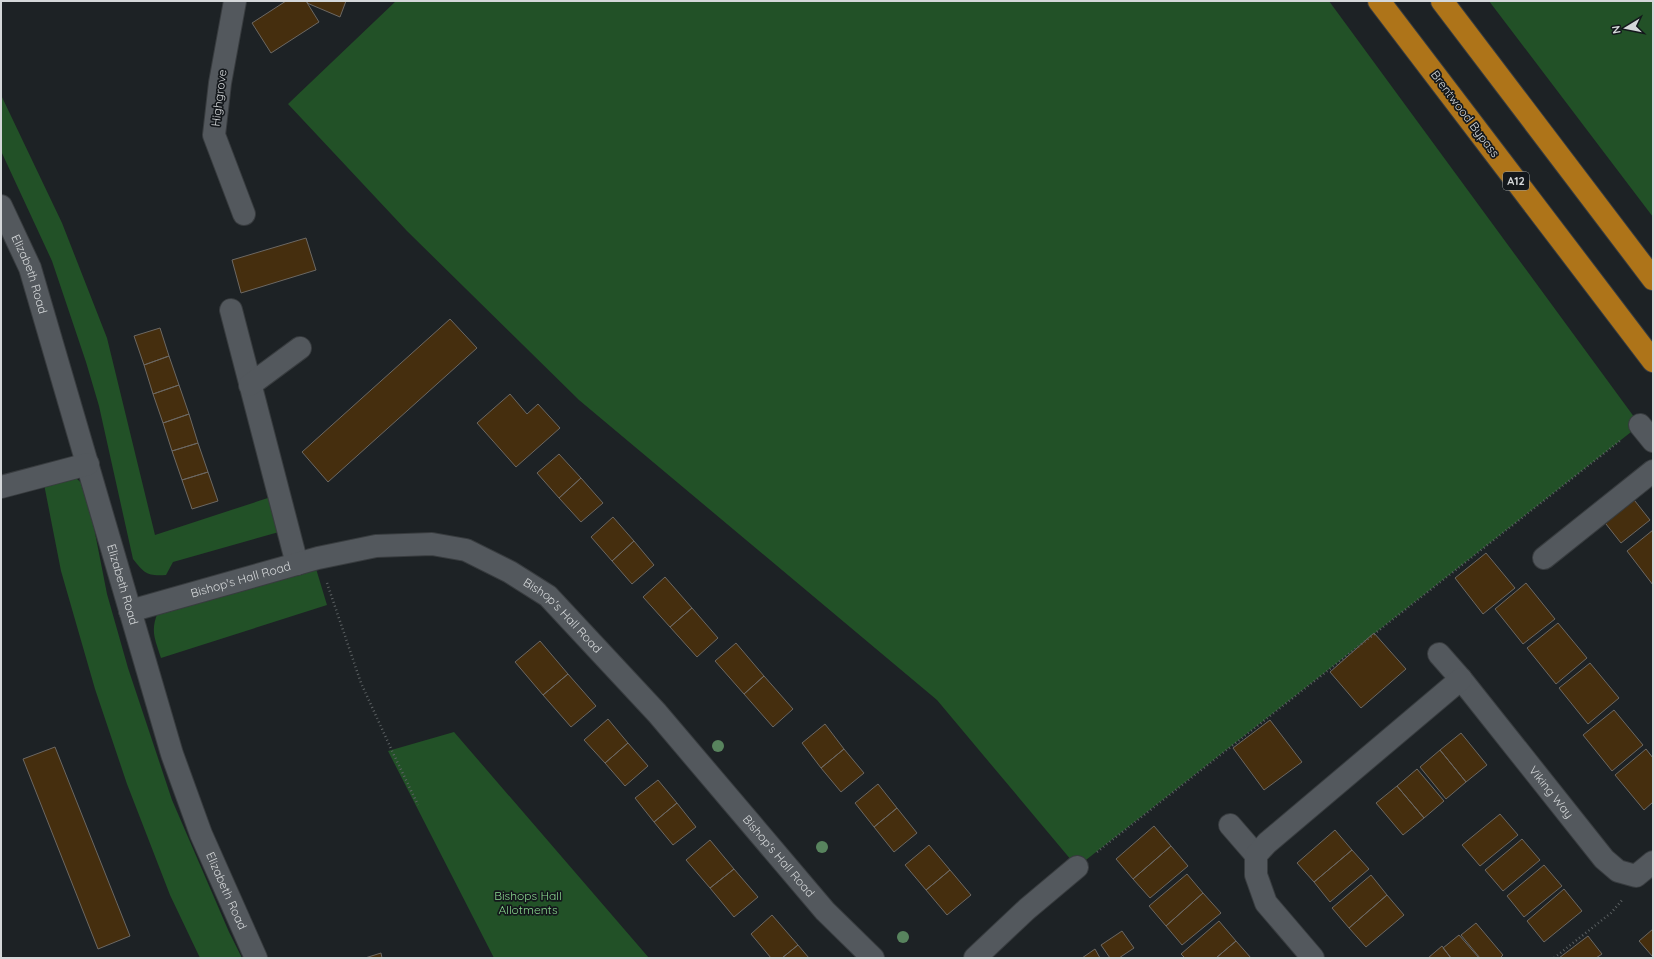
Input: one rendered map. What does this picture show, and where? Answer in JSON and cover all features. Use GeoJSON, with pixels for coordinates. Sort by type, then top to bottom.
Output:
{"type":"FeatureCollection","features":[{"type":"Feature","properties":{"kind":"highway","name":"Brentwood Bypass"},"geometry":{"type":"LineString","coordinates":[[1379,1],[1653,361]]}},
{"type":"Feature","properties":{"kind":"highway"},"geometry":{"type":"LineString","coordinates":[[1442,1],[1653,279]]}},
{"type":"Feature","properties":{"kind":"street","name":"Highgrove"},"geometry":{"type":"LineString","coordinates":[[235,1],[220,84],[214,135],[244,214]]}},
{"type":"Feature","properties":{"kind":"street","name":"Elizabeth Road"},"geometry":{"type":"LineString","coordinates":[[1,206],[30,268],[172,754],[201,834],[256,958]]}},
{"type":"Feature","properties":{"kind":"street"},"geometry":{"type":"LineString","coordinates":[[231,310],[297,564]]}},
{"type":"Feature","properties":{"kind":"street"},"geometry":{"type":"LineString","coordinates":[[250,385],[300,348]]}},
{"type":"Feature","properties":{"kind":"street"},"geometry":{"type":"LineString","coordinates":[[1,487],[88,464]]}},
{"type":"Feature","properties":{"kind":"street"},"geometry":{"type":"LineString","coordinates":[[1544,558],[1653,471]]}},
{"type":"Feature","properties":{"kind":"street","name":"Bishop's Hall Road"},"geometry":{"type":"LineString","coordinates":[[130,611],[318,558],[376,546],[432,544],[466,550],[510,572],[548,596],[657,712],[825,911],[873,958]]}},
{"type":"Feature","properties":{"kind":"street","name":"Viking Way"},"geometry":{"type":"LineString","coordinates":[[1439,654],[1604,859],[1618,871],[1636,876]]}},
{"type":"Feature","properties":{"kind":"street"},"geometry":{"type":"LineString","coordinates":[[1256,855],[1267,843],[1460,679]]}},
{"type":"Feature","properties":{"kind":"street"},"geometry":{"type":"LineString","coordinates":[[1230,825],[1256,855],[1256,875],[1266,903],[1313,958]]}},
{"type":"Feature","properties":{"kind":"street"},"geometry":{"type":"LineString","coordinates":[[1636,876],[1653,862]]}},
{"type":"Feature","properties":{"kind":"street"},"geometry":{"type":"LineString","coordinates":[[975,958],[1027,909],[1077,867]]}},
{"type":"Feature","properties":{"kind":"path"},"geometry":{"type":"LineString","coordinates":[[1077,867],[1646,433]]}},
{"type":"Feature","properties":{"kind":"path"},"geometry":{"type":"LineString","coordinates":[[318,558],[361,683],[418,805]]}},
{"type":"Feature","properties":{"kind":"path"},"geometry":{"type":"LineString","coordinates":[[1554,958],[1611,913],[1628,893],[1636,876]]}},
{"type":"Feature","properties":{"kind":"green space"},"geometry":{"type":"Polygon","coordinates":[[[396,1],[1329,1],[1640,425],[1077,867],[937,700],[579,400],[407,231],[288,104],[396,1]]]}},
{"type":"Feature","properties":{"kind":"green space"},"geometry":{"type":"Polygon","coordinates":[[[1489,1],[1653,1],[1653,217],[1489,1]]]}},
{"type":"Feature","properties":{"kind":"green space"},"geometry":{"type":"Polygon","coordinates":[[[1,95],[62,223],[107,338],[155,535],[277,495],[286,530],[173,562],[166,575],[147,573],[133,559],[99,406],[86,362],[52,261],[1,151],[1,95]]]}},
{"type":"Feature","properties":{"kind":"green space"},"geometry":{"type":"Polygon","coordinates":[[[62,473],[77,479],[86,487],[107,594],[128,668],[172,800],[229,932],[242,958],[200,958],[170,895],[127,784],[95,689],[61,571],[43,479],[62,473]]]}},
{"type":"Feature","properties":{"kind":"green space"},"geometry":{"type":"Polygon","coordinates":[[[314,562],[327,605],[161,658],[154,635],[154,625],[158,612],[314,562]]]}},
{"type":"Feature","properties":{"kind":"green space","name":"Bishops Hall Allotments"},"geometry":{"type":"Polygon","coordinates":[[[454,732],[649,958],[494,958],[388,751],[454,732]]]}},
{"type":"Feature","properties":{"kind":"building"},"geometry":{"type":"Polygon","coordinates":[[[286,1],[306,1],[319,22],[271,53],[252,23],[286,1]]]}},
{"type":"Feature","properties":{"kind":"building"},"geometry":{"type":"Polygon","coordinates":[[[308,1],[346,1],[340,17],[307,3],[308,1]]]}},
{"type":"Feature","properties":{"kind":"building"},"geometry":{"type":"Polygon","coordinates":[[[306,238],[316,270],[241,293],[232,260],[306,238]]]}},
{"type":"Feature","properties":{"kind":"building"},"geometry":{"type":"Polygon","coordinates":[[[450,319],[477,348],[328,482],[302,452],[450,319]]]}},
{"type":"Feature","properties":{"kind":"building"},"geometry":{"type":"Polygon","coordinates":[[[160,328],[169,356],[144,365],[134,336],[160,328]]]}},
{"type":"Feature","properties":{"kind":"building"},"geometry":{"type":"Polygon","coordinates":[[[169,356],[179,385],[153,394],[144,365],[169,356]]]}},
{"type":"Feature","properties":{"kind":"building"},"geometry":{"type":"Polygon","coordinates":[[[179,385],[189,414],[163,423],[153,394],[179,385]]]}},
{"type":"Feature","properties":{"kind":"building"},"geometry":{"type":"Polygon","coordinates":[[[510,394],[527,414],[538,404],[560,428],[516,467],[477,423],[510,394]]]}},
{"type":"Feature","properties":{"kind":"building"},"geometry":{"type":"Polygon","coordinates":[[[189,414],[198,443],[172,451],[163,423],[189,414]]]}},
{"type":"Feature","properties":{"kind":"building"},"geometry":{"type":"Polygon","coordinates":[[[198,443],[208,472],[182,480],[172,451],[198,443]]]}},
{"type":"Feature","properties":{"kind":"building"},"geometry":{"type":"Polygon","coordinates":[[[559,454],[581,478],[559,498],[537,473],[559,454]]]}},
{"type":"Feature","properties":{"kind":"building"},"geometry":{"type":"Polygon","coordinates":[[[208,472],[218,501],[192,509],[182,480],[208,472]]]}},
{"type":"Feature","properties":{"kind":"building"},"geometry":{"type":"Polygon","coordinates":[[[581,478],[603,503],[581,522],[559,498],[581,478]]]}},
{"type":"Feature","properties":{"kind":"building"},"geometry":{"type":"Polygon","coordinates":[[[1631,496],[1650,520],[1621,543],[1602,519],[1631,496]]]}},
{"type":"Feature","properties":{"kind":"building"},"geometry":{"type":"Polygon","coordinates":[[[613,517],[634,541],[612,561],[591,537],[613,517]]]}},
{"type":"Feature","properties":{"kind":"building"},"geometry":{"type":"Polygon","coordinates":[[[1653,530],[1653,585],[1627,551],[1653,530]]]}},
{"type":"Feature","properties":{"kind":"building"},"geometry":{"type":"Polygon","coordinates":[[[634,541],[654,565],[632,584],[612,561],[634,541]]]}},
{"type":"Feature","properties":{"kind":"building"},"geometry":{"type":"Polygon","coordinates":[[[1486,553],[1515,588],[1483,614],[1455,578],[1486,553]]]}},
{"type":"Feature","properties":{"kind":"building"},"geometry":{"type":"Polygon","coordinates":[[[665,577],[692,608],[670,627],[643,597],[665,577]]]}},
{"type":"Feature","properties":{"kind":"building"},"geometry":{"type":"Polygon","coordinates":[[[1526,583],[1555,619],[1523,644],[1495,609],[1526,583]]]}},
{"type":"Feature","properties":{"kind":"building"},"geometry":{"type":"Polygon","coordinates":[[[692,608],[718,638],[697,657],[670,627],[692,608]]]}},
{"type":"Feature","properties":{"kind":"building"},"geometry":{"type":"Polygon","coordinates":[[[1558,623],[1587,658],[1556,684],[1527,648],[1558,623]]]}},
{"type":"Feature","properties":{"kind":"building"},"geometry":{"type":"Polygon","coordinates":[[[1374,633],[1406,669],[1361,708],[1330,672],[1374,633]]]}},
{"type":"Feature","properties":{"kind":"building"},"geometry":{"type":"Polygon","coordinates":[[[540,641],[568,674],[543,695],[515,662],[540,641]]]}},
{"type":"Feature","properties":{"kind":"building"},"geometry":{"type":"Polygon","coordinates":[[[736,643],[764,676],[744,694],[715,661],[736,643]]]}},
{"type":"Feature","properties":{"kind":"building"},"geometry":{"type":"Polygon","coordinates":[[[1590,663],[1619,698],[1588,724],[1559,688],[1590,663]]]}},
{"type":"Feature","properties":{"kind":"building"},"geometry":{"type":"Polygon","coordinates":[[[568,674],[596,706],[571,727],[543,695],[568,674]]]}},
{"type":"Feature","properties":{"kind":"building"},"geometry":{"type":"Polygon","coordinates":[[[764,676],[793,709],[773,727],[744,694],[764,676]]]}},
{"type":"Feature","properties":{"kind":"building"},"geometry":{"type":"Polygon","coordinates":[[[1614,710],[1643,745],[1612,771],[1583,735],[1614,710]]]}},
{"type":"Feature","properties":{"kind":"building"},"geometry":{"type":"Polygon","coordinates":[[[608,719],[628,743],[605,763],[584,740],[608,719]]]}},
{"type":"Feature","properties":{"kind":"building"},"geometry":{"type":"Polygon","coordinates":[[[1270,720],[1302,762],[1264,790],[1233,748],[1270,720]]]}},
{"type":"Feature","properties":{"kind":"building"},"geometry":{"type":"Polygon","coordinates":[[[825,724],[844,749],[821,768],[802,743],[825,724]]]}},
{"type":"Feature","properties":{"kind":"building"},"geometry":{"type":"Polygon","coordinates":[[[1461,733],[1487,765],[1466,782],[1440,750],[1461,733]]]}},
{"type":"Feature","properties":{"kind":"building"},"geometry":{"type":"Polygon","coordinates":[[[628,743],[648,766],[625,786],[605,763],[628,743]]]}},
{"type":"Feature","properties":{"kind":"building"},"geometry":{"type":"Polygon","coordinates":[[[55,747],[130,936],[98,949],[23,759],[55,747]]]}},
{"type":"Feature","properties":{"kind":"building"},"geometry":{"type":"Polygon","coordinates":[[[844,749],[864,773],[841,792],[821,768],[844,749]]]}},
{"type":"Feature","properties":{"kind":"building"},"geometry":{"type":"Polygon","coordinates":[[[1646,749],[1653,758],[1653,802],[1644,810],[1615,775],[1646,749]]]}},
{"type":"Feature","properties":{"kind":"building"},"geometry":{"type":"Polygon","coordinates":[[[1440,750],[1466,782],[1446,799],[1420,767],[1440,750]]]}},
{"type":"Feature","properties":{"kind":"building"},"geometry":{"type":"Polygon","coordinates":[[[1417,769],[1444,801],[1424,818],[1397,786],[1417,769]]]}},
{"type":"Feature","properties":{"kind":"building"},"geometry":{"type":"Polygon","coordinates":[[[658,780],[677,803],[654,822],[635,798],[658,780]]]}},
{"type":"Feature","properties":{"kind":"building"},"geometry":{"type":"Polygon","coordinates":[[[878,784],[897,808],[874,827],[855,803],[878,784]]]}},
{"type":"Feature","properties":{"kind":"building"},"geometry":{"type":"Polygon","coordinates":[[[1397,786],[1424,818],[1403,835],[1376,803],[1397,786]]]}},
{"type":"Feature","properties":{"kind":"building"},"geometry":{"type":"Polygon","coordinates":[[[677,803],[696,827],[673,845],[654,822],[677,803]]]}},
{"type":"Feature","properties":{"kind":"building"},"geometry":{"type":"Polygon","coordinates":[[[897,808],[917,833],[894,852],[874,827],[897,808]]]}},
{"type":"Feature","properties":{"kind":"building"},"geometry":{"type":"Polygon","coordinates":[[[1500,814],[1518,835],[1480,866],[1462,845],[1500,814]]]}},
{"type":"Feature","properties":{"kind":"building"},"geometry":{"type":"Polygon","coordinates":[[[1154,826],[1171,846],[1133,879],[1116,859],[1154,826]]]}},
{"type":"Feature","properties":{"kind":"building"},"geometry":{"type":"Polygon","coordinates":[[[1335,830],[1352,850],[1314,882],[1297,863],[1335,830]]]}},
{"type":"Feature","properties":{"kind":"building"},"geometry":{"type":"Polygon","coordinates":[[[1522,839],[1540,860],[1503,891],[1485,870],[1522,839]]]}},
{"type":"Feature","properties":{"kind":"building"},"geometry":{"type":"Polygon","coordinates":[[[710,840],[734,869],[710,888],[686,860],[710,840]]]}},
{"type":"Feature","properties":{"kind":"building"},"geometry":{"type":"Polygon","coordinates":[[[929,845],[950,870],[926,890],[905,865],[929,845]]]}},
{"type":"Feature","properties":{"kind":"building"},"geometry":{"type":"Polygon","coordinates":[[[1171,846],[1188,866],[1150,898],[1133,879],[1171,846]]]}},
{"type":"Feature","properties":{"kind":"building"},"geometry":{"type":"Polygon","coordinates":[[[1352,850],[1369,869],[1330,902],[1314,882],[1352,850]]]}},
{"type":"Feature","properties":{"kind":"building"},"geometry":{"type":"Polygon","coordinates":[[[1544,865],[1562,886],[1524,917],[1507,896],[1544,865]]]}},
{"type":"Feature","properties":{"kind":"building"},"geometry":{"type":"Polygon","coordinates":[[[734,869],[758,897],[734,917],[710,888],[734,869]]]}},
{"type":"Feature","properties":{"kind":"building"},"geometry":{"type":"Polygon","coordinates":[[[950,870],[971,895],[947,915],[926,890],[950,870]]]}},
{"type":"Feature","properties":{"kind":"building"},"geometry":{"type":"Polygon","coordinates":[[[1187,874],[1203,893],[1166,926],[1149,906],[1187,874]]]}},
{"type":"Feature","properties":{"kind":"building"},"geometry":{"type":"Polygon","coordinates":[[[1371,875],[1387,895],[1349,928],[1332,908],[1371,875]]]}},
{"type":"Feature","properties":{"kind":"building"},"geometry":{"type":"Polygon","coordinates":[[[1564,889],[1582,911],[1544,942],[1527,921],[1564,889]]]}},
{"type":"Feature","properties":{"kind":"building"},"geometry":{"type":"Polygon","coordinates":[[[1203,893],[1221,913],[1182,945],[1166,926],[1203,893]]]}},
{"type":"Feature","properties":{"kind":"building"},"geometry":{"type":"Polygon","coordinates":[[[1387,895],[1404,915],[1366,947],[1349,928],[1387,895]]]}},
{"type":"Feature","properties":{"kind":"building"},"geometry":{"type":"Polygon","coordinates":[[[772,915],[798,945],[782,958],[771,958],[751,934],[772,915]]]}},
{"type":"Feature","properties":{"kind":"building"},"geometry":{"type":"Polygon","coordinates":[[[1219,921],[1236,941],[1216,958],[1185,958],[1181,954],[1219,921]]]}},
{"type":"Feature","properties":{"kind":"building"},"geometry":{"type":"Polygon","coordinates":[[[1476,923],[1503,955],[1500,958],[1480,958],[1461,935],[1476,923]]]}},
{"type":"Feature","properties":{"kind":"building"},"geometry":{"type":"Polygon","coordinates":[[[1653,929],[1653,957],[1639,941],[1653,929]]]}},
{"type":"Feature","properties":{"kind":"building"},"geometry":{"type":"Polygon","coordinates":[[[1122,931],[1134,948],[1119,958],[1110,958],[1101,945],[1122,931]]]}},
{"type":"Feature","properties":{"kind":"building"},"geometry":{"type":"Polygon","coordinates":[[[1459,935],[1479,958],[1451,958],[1443,948],[1459,935]]]}},
{"type":"Feature","properties":{"kind":"building"},"geometry":{"type":"Polygon","coordinates":[[[1588,936],[1602,954],[1596,958],[1559,958],[1588,936]]]}},
{"type":"Feature","properties":{"kind":"building"},"geometry":{"type":"Polygon","coordinates":[[[1236,941],[1251,958],[1216,958],[1236,941]]]}},
{"type":"Feature","properties":{"kind":"building"},"geometry":{"type":"Polygon","coordinates":[[[798,945],[809,958],[782,958],[798,945]]]}},
{"type":"Feature","properties":{"kind":"building"},"geometry":{"type":"Polygon","coordinates":[[[1442,946],[1451,958],[1428,958],[1442,946]]]}},
{"type":"Feature","properties":{"kind":"building"},"geometry":{"type":"Polygon","coordinates":[[[1095,949],[1100,958],[1082,958],[1095,949]]]}},
{"type":"Feature","properties":{"kind":"building"},"geometry":{"type":"Polygon","coordinates":[[[381,953],[382,958],[365,958],[381,953]]]}}]}
